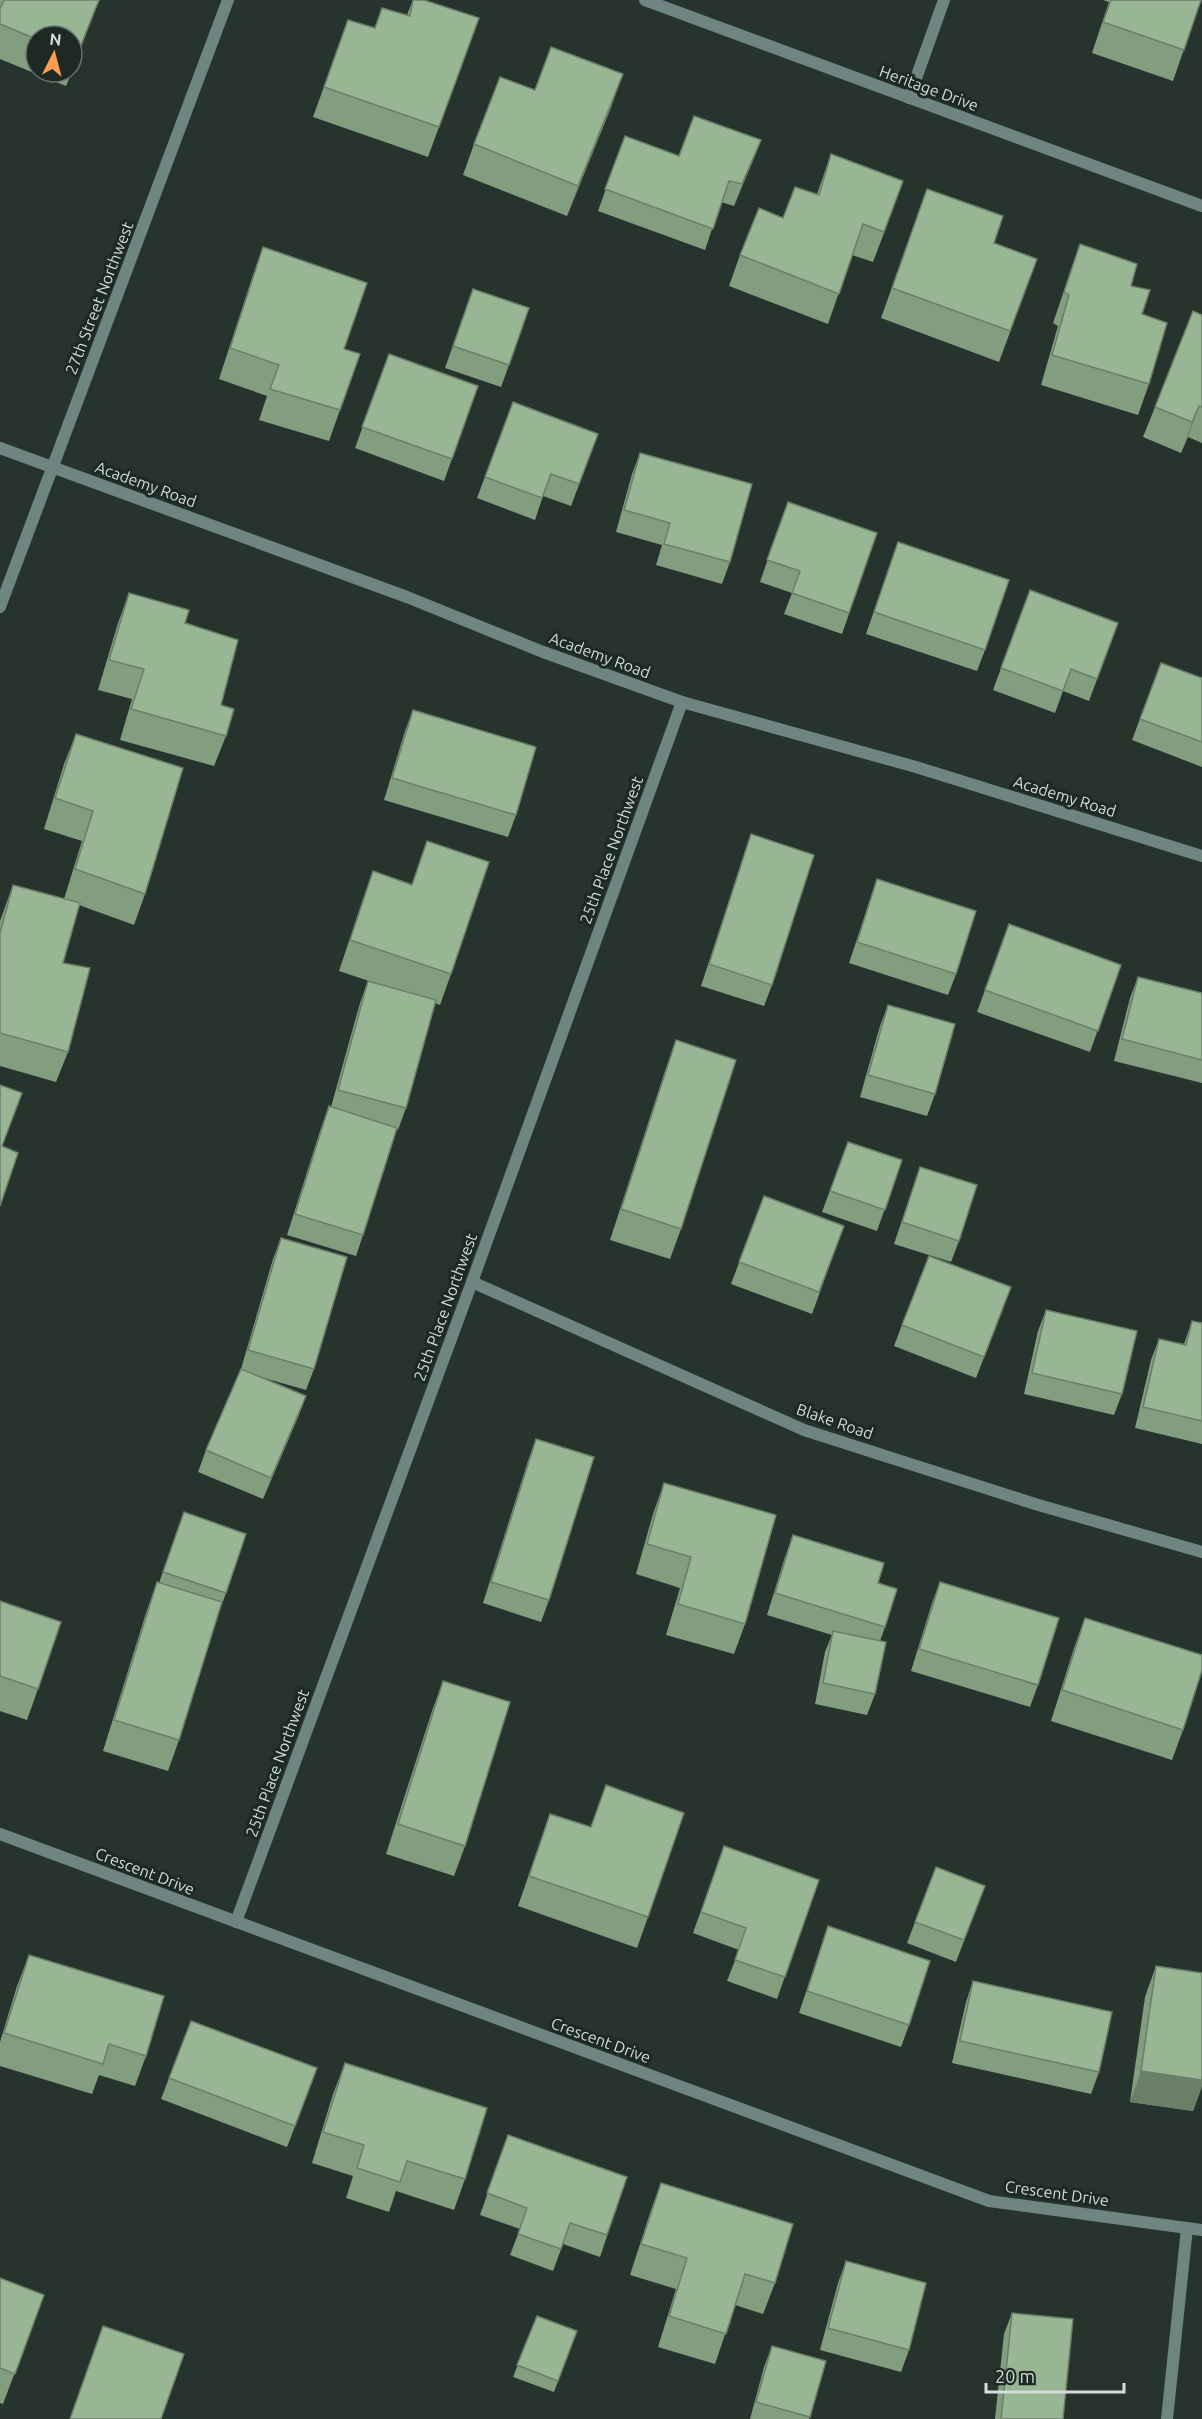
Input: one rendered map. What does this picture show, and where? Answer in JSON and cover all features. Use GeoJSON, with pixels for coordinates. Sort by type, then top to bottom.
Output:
{"type":"FeatureCollection","features":[{"type":"Feature","properties":{"kind":"street","name":"27th Street Northwest"},"geometry":{"type":"LineString","coordinates":[[0,607],[228,0]]}},
{"type":"Feature","properties":{"kind":"street","name":"Heritage Drive"},"geometry":{"type":"LineString","coordinates":[[645,0],[1202,206]]}},
{"type":"Feature","properties":{"kind":"street"},"geometry":{"type":"LineString","coordinates":[[909,98],[944,0]]}},
{"type":"Feature","properties":{"kind":"street","name":"Academy Road"},"geometry":{"type":"LineString","coordinates":[[0,448],[407,597],[543,652],[682,702],[916,767],[1202,856]]}},
{"type":"Feature","properties":{"kind":"street","name":"25th Place Northwest"},"geometry":{"type":"LineString","coordinates":[[236,1922],[472,1282],[682,702]]}},
{"type":"Feature","properties":{"kind":"street","name":"Blake Road"},"geometry":{"type":"LineString","coordinates":[[472,1282],[804,1430],[1035,1504],[1202,1552]]}},
{"type":"Feature","properties":{"kind":"street","name":"Crescent Drive"},"geometry":{"type":"LineString","coordinates":[[0,1834],[989,2201],[1202,2230]]}},
{"type":"Feature","properties":{"kind":"street"},"geometry":{"type":"LineString","coordinates":[[1167,2419],[1187,2228]]}},
{"type":"Feature","properties":{"kind":"building"},"geometry":{"type":"Polygon","coordinates":[[[4,0],[99,0],[84,38],[84,24],[24,24],[24,34],[0,24],[0,9],[4,0]]]}},
{"type":"Feature","properties":{"kind":"building"},"geometry":{"type":"Polygon","coordinates":[[[413,0],[424,0],[479,18],[439,127],[324,87],[348,20],[375,28],[382,8],[410,16],[413,0]]]}},
{"type":"Feature","properties":{"kind":"building"},"geometry":{"type":"Polygon","coordinates":[[[1111,0],[1201,0],[1184,50],[1103,22],[1111,0]]]}},
{"type":"Feature","properties":{"kind":"building"},"geometry":{"type":"Polygon","coordinates":[[[551,47],[623,74],[578,186],[474,144],[500,77],[535,90],[551,47]]]}},
{"type":"Feature","properties":{"kind":"building"},"geometry":{"type":"Polygon","coordinates":[[[694,116],[761,140],[742,184],[729,181],[713,229],[605,189],[625,136],[679,156],[694,116]]]}},
{"type":"Feature","properties":{"kind":"building"},"geometry":{"type":"Polygon","coordinates":[[[831,154],[903,181],[884,232],[863,224],[839,294],[740,255],[759,208],[783,218],[795,187],[819,195],[831,154]]]}},
{"type":"Feature","properties":{"kind":"building"},"geometry":{"type":"Polygon","coordinates":[[[927,189],[1003,216],[994,243],[1037,259],[1010,331],[892,288],[927,189]]]}},
{"type":"Feature","properties":{"kind":"building"},"geometry":{"type":"Polygon","coordinates":[[[1080,244],[1137,264],[1131,286],[1150,290],[1142,314],[1167,323],[1149,384],[1052,355],[1069,295],[1064,292],[1080,244]]]}},
{"type":"Feature","properties":{"kind":"building"},"geometry":{"type":"Polygon","coordinates":[[[263,247],[367,283],[344,349],[360,354],[340,410],[270,389],[279,365],[230,348],[263,247]]]}},
{"type":"Feature","properties":{"kind":"building"},"geometry":{"type":"Polygon","coordinates":[[[473,289],[529,308],[509,365],[453,346],[473,289]]]}},
{"type":"Feature","properties":{"kind":"building"},"geometry":{"type":"Polygon","coordinates":[[[1193,311],[1202,315],[1202,407],[1199,406],[1192,422],[1155,407],[1193,311]]]}},
{"type":"Feature","properties":{"kind":"building"},"geometry":{"type":"Polygon","coordinates":[[[389,354],[478,386],[452,459],[362,427],[389,354]]]}},
{"type":"Feature","properties":{"kind":"building"},"geometry":{"type":"Polygon","coordinates":[[[513,402],[598,434],[579,484],[551,474],[542,498],[485,477],[513,402]]]}},
{"type":"Feature","properties":{"kind":"building"},"geometry":{"type":"Polygon","coordinates":[[[640,453],[752,484],[730,562],[664,544],[670,523],[624,510],[640,453]]]}},
{"type":"Feature","properties":{"kind":"building"},"geometry":{"type":"Polygon","coordinates":[[[788,502],[877,533],[849,613],[792,593],[800,571],[767,560],[788,502]]]}},
{"type":"Feature","properties":{"kind":"building"},"geometry":{"type":"Polygon","coordinates":[[[898,542],[1009,580],[985,650],[874,612],[898,542]]]}},
{"type":"Feature","properties":{"kind":"building"},"geometry":{"type":"Polygon","coordinates":[[[1030,590],[1118,623],[1097,679],[1071,669],[1063,691],[1001,668],[1030,590]]]}},
{"type":"Feature","properties":{"kind":"building"},"geometry":{"type":"Polygon","coordinates":[[[129,593],[189,610],[185,623],[238,640],[221,705],[234,709],[226,736],[131,709],[144,669],[109,660],[129,593]]]}},
{"type":"Feature","properties":{"kind":"building"},"geometry":{"type":"Polygon","coordinates":[[[1161,663],[1202,678],[1202,742],[1140,719],[1161,663]]]}},
{"type":"Feature","properties":{"kind":"building"},"geometry":{"type":"Polygon","coordinates":[[[413,710],[536,747],[516,815],[392,778],[413,710]]]}},
{"type":"Feature","properties":{"kind":"building"},"geometry":{"type":"Polygon","coordinates":[[[76,734],[183,768],[145,894],[75,869],[93,811],[55,798],[76,734]]]}},
{"type":"Feature","properties":{"kind":"building"},"geometry":{"type":"Polygon","coordinates":[[[751,834],[814,855],[772,985],[709,964],[751,834]]]}},
{"type":"Feature","properties":{"kind":"building"},"geometry":{"type":"Polygon","coordinates":[[[427,841],[489,862],[451,974],[350,940],[373,871],[412,885],[427,841]]]}},
{"type":"Feature","properties":{"kind":"building"},"geometry":{"type":"Polygon","coordinates":[[[877,879],[976,911],[956,974],[857,942],[877,879]]]}},
{"type":"Feature","properties":{"kind":"building"},"geometry":{"type":"Polygon","coordinates":[[[13,885],[80,903],[63,963],[90,968],[68,1052],[0,1033],[0,933],[13,885]]]}},
{"type":"Feature","properties":{"kind":"building"},"geometry":{"type":"Polygon","coordinates":[[[1009,924],[1121,965],[1098,1031],[985,990],[1009,924]]]}},
{"type":"Feature","properties":{"kind":"building"},"geometry":{"type":"Polygon","coordinates":[[[1138,977],[1202,993],[1202,1060],[1122,1039],[1138,977]]]}},
{"type":"Feature","properties":{"kind":"building"},"geometry":{"type":"Polygon","coordinates":[[[368,981],[436,1000],[406,1108],[338,1090],[368,981]]]}},
{"type":"Feature","properties":{"kind":"building"},"geometry":{"type":"Polygon","coordinates":[[[888,1005],[955,1024],[935,1094],[868,1075],[888,1005]]]}},
{"type":"Feature","properties":{"kind":"building"},"geometry":{"type":"Polygon","coordinates":[[[676,1040],[736,1060],[681,1229],[621,1209],[676,1040]]]}},
{"type":"Feature","properties":{"kind":"building"},"geometry":{"type":"Polygon","coordinates":[[[0,1085],[22,1093],[2,1146],[18,1153],[0,1206],[0,1085]]]}},
{"type":"Feature","properties":{"kind":"building"},"geometry":{"type":"Polygon","coordinates":[[[329,1106],[397,1128],[363,1235],[295,1214],[329,1106]]]}},
{"type":"Feature","properties":{"kind":"building"},"geometry":{"type":"Polygon","coordinates":[[[848,1142],[902,1160],[885,1210],[830,1191],[848,1142]]]}},
{"type":"Feature","properties":{"kind":"building"},"geometry":{"type":"Polygon","coordinates":[[[920,1167],[977,1185],[959,1241],[902,1222],[920,1167]]]}},
{"type":"Feature","properties":{"kind":"building"},"geometry":{"type":"Polygon","coordinates":[[[764,1196],[844,1226],[819,1292],[739,1262],[764,1196]]]}},
{"type":"Feature","properties":{"kind":"building"},"geometry":{"type":"Polygon","coordinates":[[[281,1238],[347,1257],[314,1369],[248,1350],[281,1238]]]}},
{"type":"Feature","properties":{"kind":"building"},"geometry":{"type":"Polygon","coordinates":[[[929,1256],[1011,1287],[984,1357],[902,1325],[929,1256]]]}},
{"type":"Feature","properties":{"kind":"building"},"geometry":{"type":"Polygon","coordinates":[[[1046,1310],[1137,1331],[1122,1394],[1032,1373],[1046,1310]]]}},
{"type":"Feature","properties":{"kind":"building"},"geometry":{"type":"Polygon","coordinates":[[[1192,1321],[1202,1323],[1202,1421],[1143,1407],[1159,1339],[1186,1345],[1192,1321]]]}},
{"type":"Feature","properties":{"kind":"building"},"geometry":{"type":"Polygon","coordinates":[[[241,1369],[306,1396],[271,1478],[206,1450],[241,1369]]]}},
{"type":"Feature","properties":{"kind":"building"},"geometry":{"type":"Polygon","coordinates":[[[536,1439],[594,1457],[549,1600],[491,1582],[536,1439]]]}},
{"type":"Feature","properties":{"kind":"building"},"geometry":{"type":"Polygon","coordinates":[[[664,1483],[776,1515],[745,1624],[678,1604],[691,1557],[647,1544],[664,1483]]]}},
{"type":"Feature","properties":{"kind":"building"},"geometry":{"type":"Polygon","coordinates":[[[184,1512],[246,1534],[226,1593],[163,1572],[184,1512]]]}},
{"type":"Feature","properties":{"kind":"building"},"geometry":{"type":"Polygon","coordinates":[[[793,1535],[884,1563],[878,1583],[897,1589],[885,1627],[775,1593],[793,1535]]]}},
{"type":"Feature","properties":{"kind":"building"},"geometry":{"type":"Polygon","coordinates":[[[157,1582],[222,1602],[179,1740],[114,1720],[157,1582]]]}},
{"type":"Feature","properties":{"kind":"building"},"geometry":{"type":"Polygon","coordinates":[[[940,1582],[1059,1618],[1038,1685],[919,1649],[940,1582]]]}},
{"type":"Feature","properties":{"kind":"building"},"geometry":{"type":"Polygon","coordinates":[[[0,1601],[61,1622],[38,1689],[0,1676],[0,1601]]]}},
{"type":"Feature","properties":{"kind":"building"},"geometry":{"type":"Polygon","coordinates":[[[1085,1618],[1202,1655],[1202,1670],[1183,1730],[1062,1690],[1085,1618]]]}},
{"type":"Feature","properties":{"kind":"building"},"geometry":{"type":"Polygon","coordinates":[[[833,1631],[886,1642],[875,1694],[823,1683],[833,1631]]]}},
{"type":"Feature","properties":{"kind":"building"},"geometry":{"type":"Polygon","coordinates":[[[443,1681],[510,1702],[465,1846],[398,1824],[443,1681]]]}},
{"type":"Feature","properties":{"kind":"building"},"geometry":{"type":"Polygon","coordinates":[[[606,1785],[684,1813],[648,1917],[529,1876],[550,1814],[591,1827],[606,1785]]]}},
{"type":"Feature","properties":{"kind":"building"},"geometry":{"type":"Polygon","coordinates":[[[724,1846],[819,1880],[785,1977],[735,1960],[746,1928],[701,1912],[724,1846]]]}},
{"type":"Feature","properties":{"kind":"building"},"geometry":{"type":"Polygon","coordinates":[[[936,1867],[985,1886],[964,1940],[915,1922],[936,1867]]]}},
{"type":"Feature","properties":{"kind":"building"},"geometry":{"type":"Polygon","coordinates":[[[828,1926],[930,1961],[909,2025],[807,1991],[828,1926]]]}},
{"type":"Feature","properties":{"kind":"building"},"geometry":{"type":"Polygon","coordinates":[[[29,1955],[164,1996],[146,2056],[109,2044],[103,2064],[4,2033],[29,1955]]]}},
{"type":"Feature","properties":{"kind":"building"},"geometry":{"type":"Polygon","coordinates":[[[1156,1966],[1202,1973],[1202,2080],[1141,2071],[1156,1966]]]}},
{"type":"Feature","properties":{"kind":"building"},"geometry":{"type":"Polygon","coordinates":[[[973,1981],[1112,2012],[1099,2072],[960,2041],[973,1981]]]}},
{"type":"Feature","properties":{"kind":"building"},"geometry":{"type":"Polygon","coordinates":[[[191,2021],[317,2068],[295,2126],[169,2078],[191,2021]]]}},
{"type":"Feature","properties":{"kind":"building"},"geometry":{"type":"Polygon","coordinates":[[[345,2063],[487,2108],[465,2179],[407,2161],[400,2182],[357,2168],[364,2145],[323,2132],[345,2063]]]}},
{"type":"Feature","properties":{"kind":"building"},"geometry":{"type":"Polygon","coordinates":[[[508,2135],[627,2177],[607,2235],[570,2223],[561,2249],[518,2234],[527,2208],[487,2193],[508,2135]]]}},
{"type":"Feature","properties":{"kind":"building"},"geometry":{"type":"Polygon","coordinates":[[[661,2183],[793,2224],[775,2283],[745,2274],[726,2334],[669,2316],[687,2258],[641,2244],[661,2183]]]}},
{"type":"Feature","properties":{"kind":"building"},"geometry":{"type":"Polygon","coordinates":[[[846,2261],[926,2283],[909,2350],[828,2328],[846,2261]]]}},
{"type":"Feature","properties":{"kind":"building"},"geometry":{"type":"Polygon","coordinates":[[[0,2278],[44,2295],[15,2374],[0,2368],[0,2278]]]}},
{"type":"Feature","properties":{"kind":"building"},"geometry":{"type":"Polygon","coordinates":[[[1012,2313],[1073,2319],[1063,2419],[1001,2419],[1012,2313]]]}},
{"type":"Feature","properties":{"kind":"building"},"geometry":{"type":"Polygon","coordinates":[[[537,2316],[577,2331],[558,2381],[517,2365],[537,2316]]]}},
{"type":"Feature","properties":{"kind":"building"},"geometry":{"type":"Polygon","coordinates":[[[103,2326],[184,2354],[161,2419],[70,2419],[103,2326]]]}},
{"type":"Feature","properties":{"kind":"building"},"geometry":{"type":"Polygon","coordinates":[[[772,2346],[826,2361],[810,2417],[756,2402],[772,2346]]]}}]}
